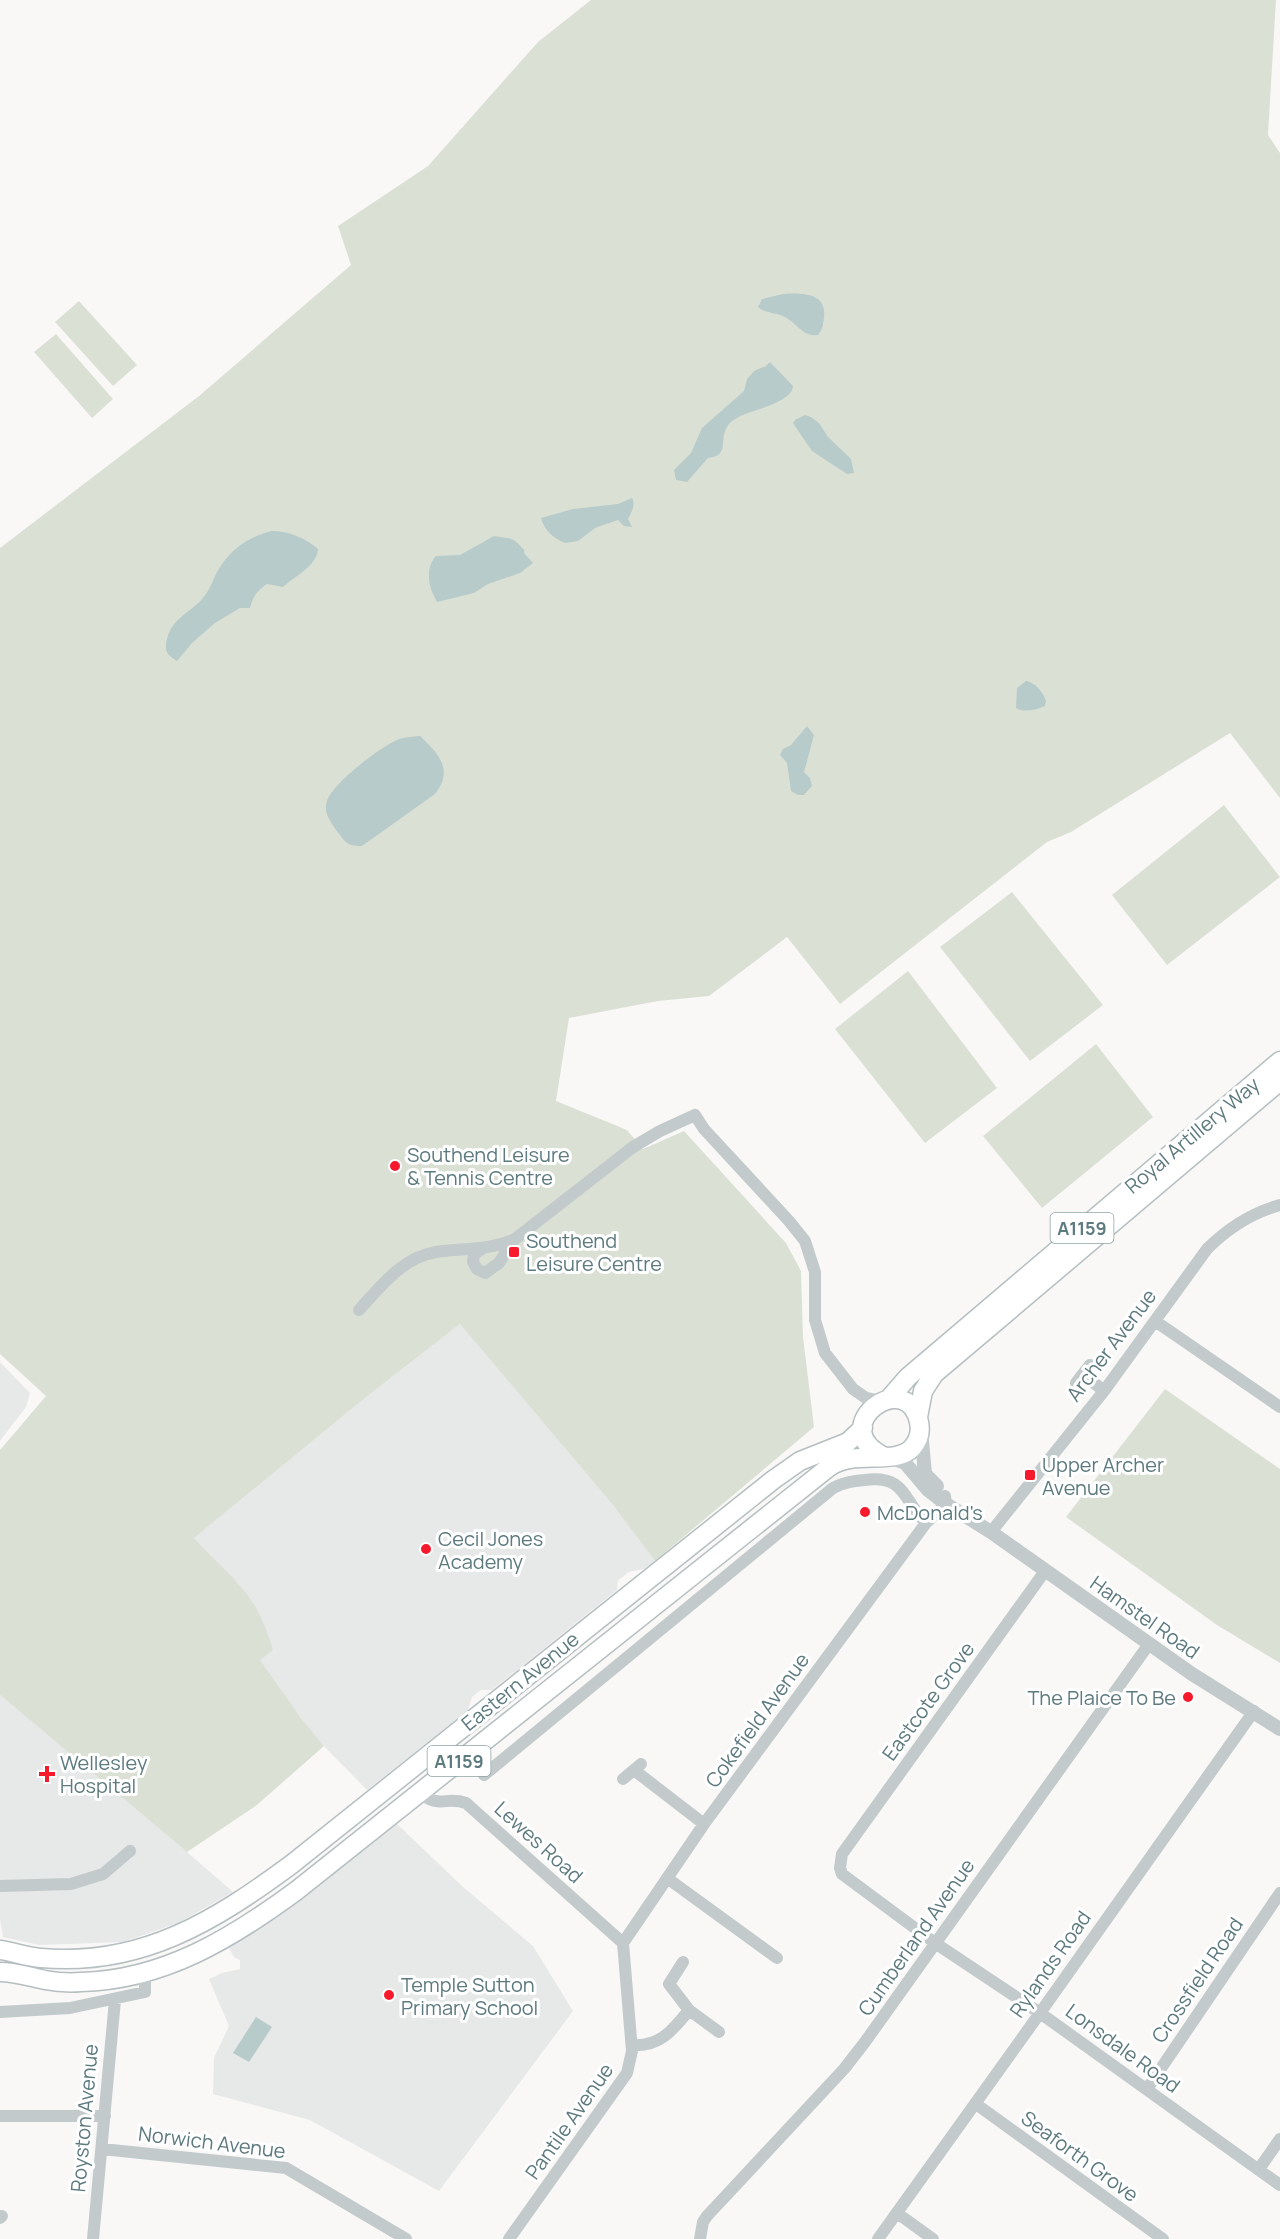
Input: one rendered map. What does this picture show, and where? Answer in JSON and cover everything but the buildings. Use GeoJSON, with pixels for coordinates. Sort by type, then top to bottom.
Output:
{"type":"FeatureCollection","features":[{"type":"Feature","properties":{"kind":"main road","name":"Royal Artillery Way"},"geometry":{"type":"LineString","coordinates":[[885,1400],[908,1377],[1280,1060]]}},
{"type":"Feature","properties":{"kind":"main road","name":"Royal Artillery Way"},"geometry":{"type":"LineString","coordinates":[[919,1422],[923,1391],[934,1374],[1280,1081]]}},
{"type":"Feature","properties":{"kind":"main road"},"geometry":{"type":"LineString","coordinates":[[885,1400],[898,1400],[907,1404],[919,1422]]}},
{"type":"Feature","properties":{"kind":"main road","name":"Eastern Avenue"},"geometry":{"type":"LineString","coordinates":[[0,1950],[39,1958],[60,1959],[127,1953],[183,1934],[228,1910],[292,1864],[773,1480],[800,1461],[848,1442],[863,1425],[873,1407],[885,1400]]}},
{"type":"Feature","properties":{"kind":"main road","name":"Eastern Avenue"},"geometry":{"type":"LineString","coordinates":[[0,1972],[48,1981],[80,1983],[122,1979],[186,1959],[257,1919],[829,1467],[841,1460],[853,1458],[901,1455],[910,1450],[918,1440],[919,1422]]}},
{"type":"Feature","properties":{"kind":"main road"},"geometry":{"type":"LineString","coordinates":[[863,1425],[868,1444],[874,1451],[886,1456]]}},
{"type":"Feature","properties":{"kind":"street"},"geometry":{"type":"LineString","coordinates":[[482,1249],[474,1254],[473,1262],[477,1269],[485,1273],[499,1263],[515,1239],[633,1147],[660,1131],[695,1115],[704,1129],[805,1241],[815,1272],[815,1320],[820,1342],[834,1367],[853,1389],[866,1398],[885,1400]]}},
{"type":"Feature","properties":{"kind":"street","name":"Archer Avenue"},"geometry":{"type":"LineString","coordinates":[[991,1532],[1104,1391],[1196,1263],[1222,1234],[1242,1220],[1280,1205]]}},
{"type":"Feature","properties":{"kind":"street"},"geometry":{"type":"LineString","coordinates":[[359,1310],[404,1265],[416,1259],[437,1252],[482,1249],[515,1239]]}},
{"type":"Feature","properties":{"kind":"street"},"geometry":{"type":"LineString","coordinates":[[1155,1321],[1280,1407]]}},
{"type":"Feature","properties":{"kind":"street"},"geometry":{"type":"LineString","coordinates":[[1083,1374],[1104,1391]]}},
{"type":"Feature","properties":{"kind":"street"},"geometry":{"type":"LineString","coordinates":[[853,1389],[863,1425]]}},
{"type":"Feature","properties":{"kind":"street","name":"Hamstel Road"},"geometry":{"type":"LineString","coordinates":[[919,1422],[925,1474],[931,1487],[965,1507],[991,1532]]}},
{"type":"Feature","properties":{"kind":"street","name":"Hamstel Road"},"geometry":{"type":"LineString","coordinates":[[886,1456],[904,1463],[946,1504],[991,1532],[1192,1674],[1280,1729]]}},
{"type":"Feature","properties":{"kind":"street"},"geometry":{"type":"LineString","coordinates":[[484,1776],[833,1488],[849,1482],[887,1479],[898,1486],[926,1523]]}},
{"type":"Feature","properties":{"kind":"street"},"geometry":{"type":"LineString","coordinates":[[926,1523],[930,1509],[931,1487]]}},
{"type":"Feature","properties":{"kind":"street","name":"Cokefield Avenue"},"geometry":{"type":"LineString","coordinates":[[623,1943],[704,1824],[926,1523],[946,1504]]}},
{"type":"Feature","properties":{"kind":"street","name":"Eastcote Grove"},"geometry":{"type":"LineString","coordinates":[[842,1854],[1045,1571]]}},
{"type":"Feature","properties":{"kind":"street","name":"Cumberland Avenue"},"geometry":{"type":"LineString","coordinates":[[700,2239],[703,2222],[707,2216],[844,2069],[1149,1644]]}},
{"type":"Feature","properties":{"kind":"street","name":"Rylands Road"},"geometry":{"type":"LineString","coordinates":[[878,2239],[1254,1711]]}},
{"type":"Feature","properties":{"kind":"street"},"geometry":{"type":"LineString","coordinates":[[623,1779],[638,1767],[704,1824]]}},
{"type":"Feature","properties":{"kind":"street","name":"Lewes Road"},"geometry":{"type":"LineString","coordinates":[[420,1792],[437,1802],[459,1800],[466,1803],[623,1943]]}},
{"type":"Feature","properties":{"kind":"street"},"geometry":{"type":"LineString","coordinates":[[0,1886],[71,1884],[103,1874],[130,1851]]}},
{"type":"Feature","properties":{"kind":"street","name":"Lonsdale Road"},"geometry":{"type":"LineString","coordinates":[[842,1854],[840,1868],[846,1879],[935,1943],[1040,2013],[1280,2185]]}},
{"type":"Feature","properties":{"kind":"street"},"geometry":{"type":"LineString","coordinates":[[667,1878],[777,1958]]}},
{"type":"Feature","properties":{"kind":"street","name":"Crossfield Road"},"geometry":{"type":"LineString","coordinates":[[1147,2089],[1280,1893]]}},
{"type":"Feature","properties":{"kind":"street","name":"Pantile Avenue"},"geometry":{"type":"LineString","coordinates":[[509,2239],[627,2073],[632,2045],[623,1943]]}},
{"type":"Feature","properties":{"kind":"street"},"geometry":{"type":"LineString","coordinates":[[683,1962],[668,1982],[689,2010],[719,2032]]}},
{"type":"Feature","properties":{"kind":"street"},"geometry":{"type":"LineString","coordinates":[[0,2012],[70,2008],[145,1992],[145,1973]]}},
{"type":"Feature","properties":{"kind":"street","name":"Royston Avenue"},"geometry":{"type":"LineString","coordinates":[[93,2239],[115,2000]]}},
{"type":"Feature","properties":{"kind":"street"},"geometry":{"type":"LineString","coordinates":[[632,2045],[652,2044],[661,2040],[674,2029],[689,2010]]}},
{"type":"Feature","properties":{"kind":"street","name":"Seaforth Grove"},"geometry":{"type":"LineString","coordinates":[[976,2104],[1162,2239]]}},
{"type":"Feature","properties":{"kind":"street"},"geometry":{"type":"LineString","coordinates":[[0,2116],[105,2116]]}},
{"type":"Feature","properties":{"kind":"street"},"geometry":{"type":"LineString","coordinates":[[1259,2169],[1280,2139]]}},
{"type":"Feature","properties":{"kind":"street","name":"Norwich Avenue"},"geometry":{"type":"LineString","coordinates":[[102,2149],[286,2168],[406,2239]]}},
{"type":"Feature","properties":{"kind":"street"},"geometry":{"type":"LineString","coordinates":[[897,2213],[933,2239]]}},
{"type":"Feature","properties":{"kind":"shaded area"},"geometry":{"type":"Polygon","coordinates":[[[591,0],[1276,0],[1268,135],[1280,153],[1280,798],[1230,733],[1071,832],[1047,842],[840,1004],[787,937],[709,996],[658,1001],[569,1018],[556,1101],[627,1130],[643,1149],[684,1131],[786,1243],[801,1271],[803,1337],[814,1427],[655,1561],[612,1504],[460,1324],[365,1398],[194,1538],[234,1579],[255,1606],[273,1650],[260,1660],[324,1746],[257,1805],[187,1852],[0,1695],[0,1450],[46,1396],[0,1354],[0,548],[199,396],[351,265],[338,226],[428,166],[538,42],[591,0]]]}},
{"type":"Feature","properties":{"kind":"shaded area"},"geometry":{"type":"Polygon","coordinates":[[[783,294],[804,294],[817,298],[824,309],[822,329],[818,335],[808,334],[785,317],[758,307],[762,299],[783,294]]]}},
{"type":"Feature","properties":{"kind":"shaded area"},"geometry":{"type":"Polygon","coordinates":[[[79,301],[137,365],[113,386],[55,322],[79,301]]]}},
{"type":"Feature","properties":{"kind":"shaded area"},"geometry":{"type":"Polygon","coordinates":[[[56,334],[113,399],[92,418],[34,352],[56,334]]]}},
{"type":"Feature","properties":{"kind":"shaded area"},"geometry":{"type":"Polygon","coordinates":[[[770,362],[793,386],[791,392],[779,401],[743,415],[730,423],[726,429],[720,453],[708,458],[687,482],[676,480],[674,470],[691,453],[702,428],[744,391],[747,379],[754,371],[770,362]]]}},
{"type":"Feature","properties":{"kind":"shaded area"},"geometry":{"type":"Polygon","coordinates":[[[805,415],[819,423],[828,437],[851,459],[854,473],[847,474],[812,451],[793,423],[805,415]]]}},
{"type":"Feature","properties":{"kind":"shaded area"},"geometry":{"type":"Polygon","coordinates":[[[632,498],[632,512],[628,519],[632,527],[624,526],[618,520],[595,528],[578,541],[565,543],[557,539],[550,534],[541,518],[573,509],[618,504],[632,498]]]}},
{"type":"Feature","properties":{"kind":"shaded area"},"geometry":{"type":"Polygon","coordinates":[[[272,531],[291,534],[313,545],[318,549],[314,561],[283,587],[267,584],[254,597],[250,608],[240,608],[215,623],[192,643],[177,661],[171,657],[166,647],[169,632],[177,621],[205,595],[223,562],[241,544],[272,531]]]}},
{"type":"Feature","properties":{"kind":"shaded area"},"geometry":{"type":"Polygon","coordinates":[[[494,536],[517,542],[533,563],[520,573],[488,584],[474,593],[437,602],[429,579],[430,567],[436,556],[460,555],[494,536]]]}},
{"type":"Feature","properties":{"kind":"shaded area"},"geometry":{"type":"Polygon","coordinates":[[[1026,681],[1041,691],[1046,701],[1045,706],[1030,710],[1016,708],[1017,688],[1026,681]]]}},
{"type":"Feature","properties":{"kind":"shaded area"},"geometry":{"type":"Polygon","coordinates":[[[807,726],[814,735],[804,772],[810,778],[812,786],[804,795],[798,795],[791,791],[787,763],[780,755],[783,749],[791,745],[807,726]]]}},
{"type":"Feature","properties":{"kind":"shaded area"},"geometry":{"type":"Polygon","coordinates":[[[420,736],[438,756],[444,770],[441,785],[435,794],[362,846],[346,842],[329,820],[326,805],[331,794],[356,768],[386,746],[399,739],[420,736]]]}},
{"type":"Feature","properties":{"kind":"shaded area"},"geometry":{"type":"Polygon","coordinates":[[[1224,805],[1280,877],[1167,965],[1112,895],[1224,805]]]}},
{"type":"Feature","properties":{"kind":"shaded area"},"geometry":{"type":"Polygon","coordinates":[[[1012,892],[1103,1005],[1030,1061],[940,947],[1012,892]]]}},
{"type":"Feature","properties":{"kind":"shaded area"},"geometry":{"type":"Polygon","coordinates":[[[908,971],[997,1088],[925,1143],[835,1029],[908,971]]]}},
{"type":"Feature","properties":{"kind":"shaded area"},"geometry":{"type":"Polygon","coordinates":[[[1096,1044],[1153,1117],[1042,1208],[983,1136],[1096,1044]]]}},
{"type":"Feature","properties":{"kind":"shaded area","name":"Cecil Jones Academy"},"geometry":{"type":"Polygon","coordinates":[[[460,1324],[612,1504],[655,1561],[644,1569],[628,1572],[618,1580],[617,1590],[492,1690],[481,1690],[472,1697],[468,1710],[367,1790],[324,1746],[259,1659],[273,1650],[194,1538],[365,1398],[460,1324]]]}},
{"type":"Feature","properties":{"kind":"shaded area"},"geometry":{"type":"Polygon","coordinates":[[[0,1362],[30,1393],[26,1407],[0,1441],[0,1362]]]}},
{"type":"Feature","properties":{"kind":"shaded area"},"geometry":{"type":"Polygon","coordinates":[[[1165,1389],[1280,1469],[1280,1663],[1217,1625],[1066,1517],[1165,1389]]]}},
{"type":"Feature","properties":{"kind":"shaded area","name":"Wellesley Hospital"},"geometry":{"type":"Polygon","coordinates":[[[0,1695],[233,1892],[178,1923],[123,1942],[39,1945],[3,1937],[0,1919],[0,1695]]]}},
{"type":"Feature","properties":{"kind":"shaded area","name":"Temple Sutton Primary School"},"geometry":{"type":"Polygon","coordinates":[[[396,1823],[463,1887],[533,1946],[573,2011],[439,2191],[310,2120],[213,2094],[214,2058],[229,2026],[209,1979],[240,1969],[240,1960],[234,1957],[229,1948],[305,1896],[396,1823]]]}},
{"type":"Feature","properties":{"kind":"shaded area"},"geometry":{"type":"Polygon","coordinates":[[[256,2017],[272,2027],[249,2062],[233,2053],[256,2017]]]}},
{"type":"Feature","properties":{"kind":"place","name":"Southend Leisure & Tennis Centre"},"geometry":{"type":"Point","coordinates":[395,1166]}},
{"type":"Feature","properties":{"kind":"place","name":"Southend Leisure Centre"},"geometry":{"type":"Point","coordinates":[514,1252]}},
{"type":"Feature","properties":{"kind":"place","name":"Upper Archer Avenue"},"geometry":{"type":"Point","coordinates":[1030,1475]}},
{"type":"Feature","properties":{"kind":"place","name":"McDonald's"},"geometry":{"type":"Point","coordinates":[865,1512]}},
{"type":"Feature","properties":{"kind":"place","name":"Cecil Jones Academy"},"geometry":{"type":"Point","coordinates":[426,1549]}},
{"type":"Feature","properties":{"kind":"place","name":"The Plaice To Be"},"geometry":{"type":"Point","coordinates":[1188,1697]}},
{"type":"Feature","properties":{"kind":"place","name":"Wellesley Hospital"},"geometry":{"type":"Point","coordinates":[47,1774]}},
{"type":"Feature","properties":{"kind":"place","name":"Temple Sutton Primary School"},"geometry":{"type":"Point","coordinates":[389,1995]}}]}
